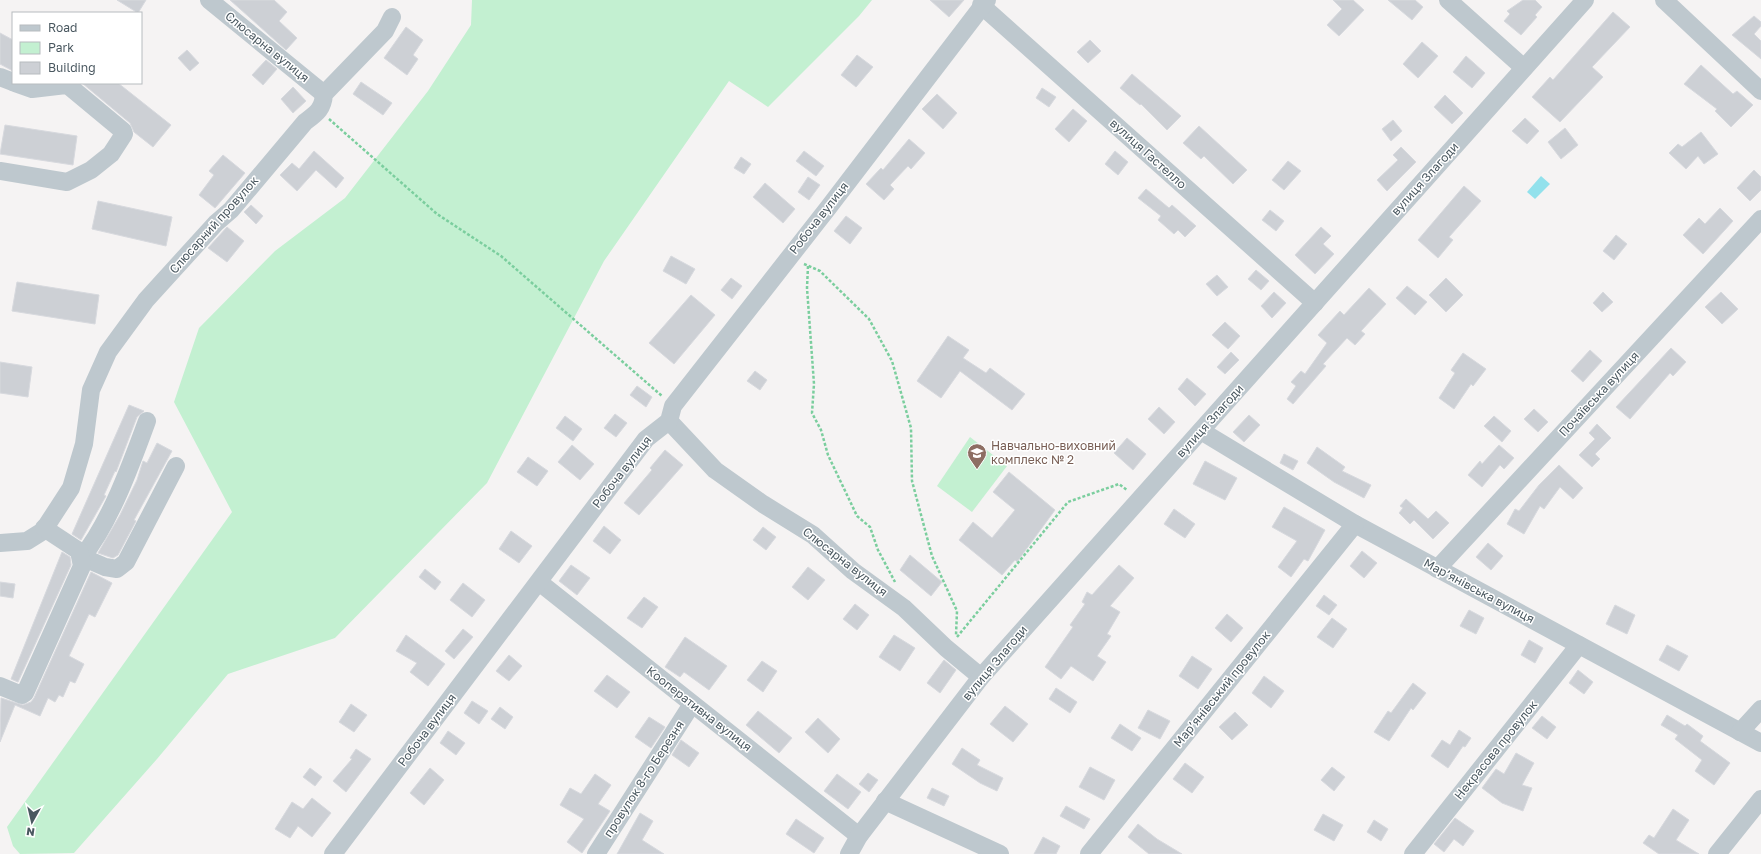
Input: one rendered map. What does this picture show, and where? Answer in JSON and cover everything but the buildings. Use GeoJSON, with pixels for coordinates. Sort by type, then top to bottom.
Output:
{"type":"FeatureCollection","features":[{"type":"Feature","properties":{"kind":"street","name":"Слюсарна вулиця"},"geometry":{"type":"LineString","coordinates":[[209,0],[322,102]]}},
{"type":"Feature","properties":{"kind":"street"},"geometry":{"type":"LineString","coordinates":[[1448,0],[1524,68]]}},
{"type":"Feature","properties":{"kind":"street","name":"вулиця Злагоди"},"geometry":{"type":"LineString","coordinates":[[849,854],[858,836],[981,676],[1586,0]]}},
{"type":"Feature","properties":{"kind":"street"},"geometry":{"type":"LineString","coordinates":[[1664,0],[1761,91]]}},
{"type":"Feature","properties":{"kind":"street","name":"вулиця Гастелло"},"geometry":{"type":"LineString","coordinates":[[984,3],[1315,302]]}},
{"type":"Feature","properties":{"kind":"street","name":"Робоча вулиця"},"geometry":{"type":"LineString","coordinates":[[333,854],[646,439],[671,413],[984,3]]}},
{"type":"Feature","properties":{"kind":"street","name":"Слюсарний провулок"},"geometry":{"type":"LineString","coordinates":[[0,543],[27,541],[44,528],[71,488],[84,444],[91,390],[108,352],[146,300],[216,223],[231,210],[385,30],[392,17]]}},
{"type":"Feature","properties":{"kind":"street"},"geometry":{"type":"LineString","coordinates":[[0,76],[12,81]]}},
{"type":"Feature","properties":{"kind":"street"},"geometry":{"type":"LineString","coordinates":[[0,171],[68,182],[91,170],[111,154],[124,134],[123,131],[66,85],[32,89],[19,84]]}},
{"type":"Feature","properties":{"kind":"street","name":"Почаївська вулиця"},"geometry":{"type":"LineString","coordinates":[[1437,569],[1761,219]]}},
{"type":"Feature","properties":{"kind":"street","name":"Слюсарна вулиця"},"geometry":{"type":"LineString","coordinates":[[671,413],[715,470],[763,504],[813,535],[853,571],[904,608],[946,648],[981,676]]}},
{"type":"Feature","properties":{"kind":"street"},"geometry":{"type":"LineString","coordinates":[[82,557],[93,544],[116,497],[134,457],[147,421]]}},
{"type":"Feature","properties":{"kind":"street","name":"Мар’янівська вулиця"},"geometry":{"type":"LineString","coordinates":[[1201,431],[1355,524],[1761,743]]}},
{"type":"Feature","properties":{"kind":"street"},"geometry":{"type":"LineString","coordinates":[[82,557],[105,567],[118,569],[126,562],[176,466]]}},
{"type":"Feature","properties":{"kind":"street","name":"Мар’янівський провулок"},"geometry":{"type":"LineString","coordinates":[[1089,854],[1355,524]]}},
{"type":"Feature","properties":{"kind":"street"},"geometry":{"type":"LineString","coordinates":[[0,686],[22,695],[25,693],[82,566],[82,557],[79,551],[44,528]]}},
{"type":"Feature","properties":{"kind":"street","name":"Кооперативна вулиця"},"geometry":{"type":"LineString","coordinates":[[539,582],[858,836]]}},
{"type":"Feature","properties":{"kind":"street","name":"Некрасова провулок"},"geometry":{"type":"LineString","coordinates":[[1413,854],[1579,645]]}},
{"type":"Feature","properties":{"kind":"street","name":"провулок 8-го Березня"},"geometry":{"type":"LineString","coordinates":[[596,854],[692,704]]}},
{"type":"Feature","properties":{"kind":"street"},"geometry":{"type":"LineString","coordinates":[[1740,732],[1761,709]]}},
{"type":"Feature","properties":{"kind":"street"},"geometry":{"type":"LineString","coordinates":[[1717,854],[1761,799]]}},
{"type":"Feature","properties":{"kind":"street"},"geometry":{"type":"LineString","coordinates":[[886,801],[1000,854]]}},
{"type":"Feature","properties":{"kind":"path"},"geometry":{"type":"LineString","coordinates":[[322,102],[437,214],[501,256],[671,413]]}},
{"type":"Feature","properties":{"kind":"path"},"geometry":{"type":"LineString","coordinates":[[806,258],[804,264],[820,271],[869,320],[892,361],[911,428],[912,481],[932,556],[957,611],[956,637],[1068,502],[1119,484],[1139,500]]}},
{"type":"Feature","properties":{"kind":"path"},"geometry":{"type":"LineString","coordinates":[[808,266],[807,288],[814,384],[812,413],[821,430],[828,455],[856,516],[870,527],[878,550],[898,586],[904,601],[904,608]]}},
{"type":"Feature","properties":{"kind":"green space"},"geometry":{"type":"Polygon","coordinates":[[[472,0],[872,0],[859,16],[768,107],[729,81],[604,261],[487,483],[335,638],[228,674],[157,759],[74,853],[20,854],[13,846],[7,827],[232,512],[174,402],[199,328],[275,251],[345,198],[428,91],[471,25],[472,0]]]}},
{"type":"Feature","properties":{"kind":"green space"},"geometry":{"type":"Polygon","coordinates":[[[970,437],[1007,466],[972,512],[937,486],[970,437]]]}},
{"type":"Feature","properties":{"kind":"water"},"geometry":{"type":"Polygon","coordinates":[[[1541,176],[1550,184],[1535,199],[1527,192],[1541,176]]]}},
{"type":"Feature","properties":{"kind":"place","name":"Навчально-виховний комплекс № 2"},"geometry":{"type":"Point","coordinates":[977,470]}}]}
